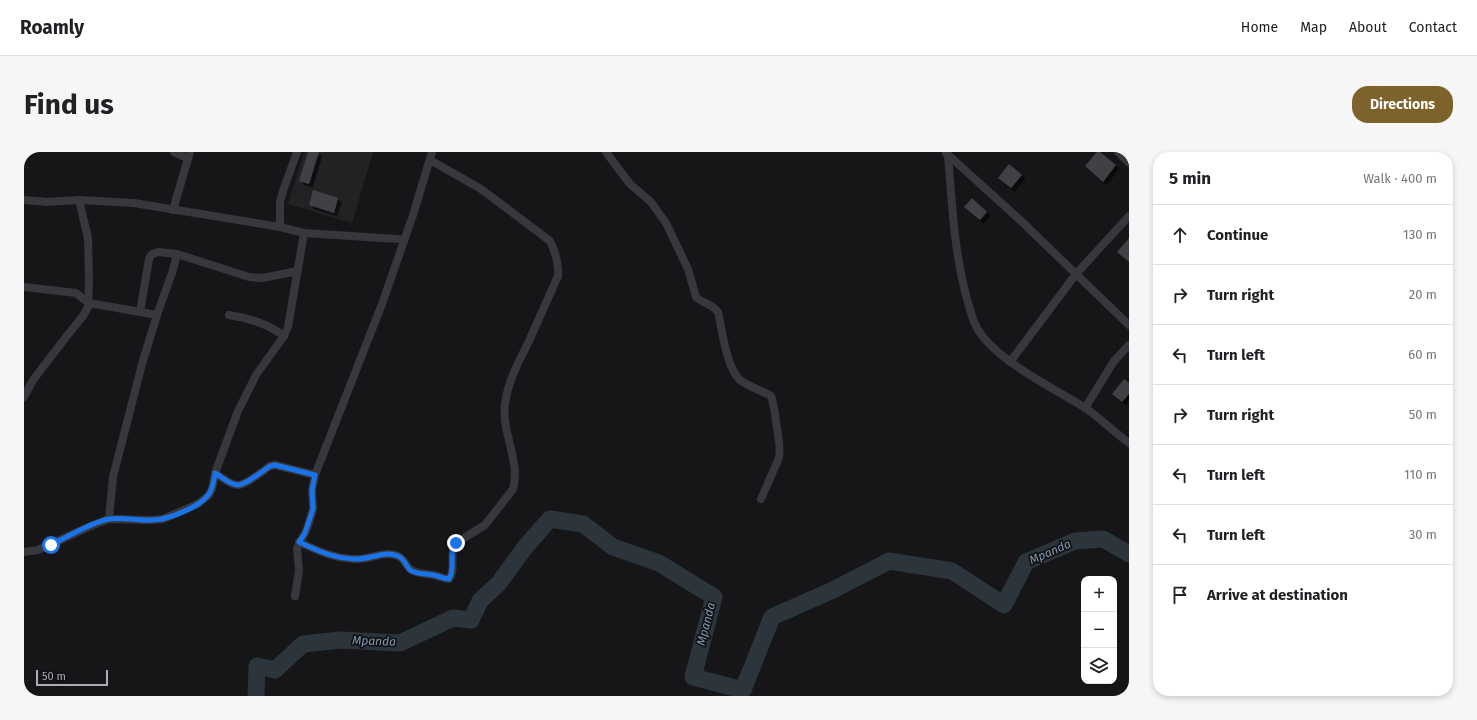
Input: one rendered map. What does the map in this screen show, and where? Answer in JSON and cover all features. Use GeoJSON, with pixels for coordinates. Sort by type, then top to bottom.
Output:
{"type":"FeatureCollection","features":[{"type":"Feature","properties":{"kind":"street"},"geometry":{"type":"LineString","coordinates":[[173,210],[188,155],[174,152]]}},
{"type":"Feature","properties":{"kind":"street"},"geometry":{"type":"LineString","coordinates":[[280,227],[282,197],[297,152]]}},
{"type":"Feature","properties":{"kind":"street"},"geometry":{"type":"LineString","coordinates":[[606,152],[630,184],[651,202],[666,223],[688,269],[696,297],[714,307],[718,312],[732,371],[746,384],[771,396],[774,405],[780,451],[779,458],[761,499]]}},
{"type":"Feature","properties":{"kind":"street"},"geometry":{"type":"LineString","coordinates":[[1118,152],[1129,163]]}},
{"type":"Feature","properties":{"kind":"street"},"geometry":{"type":"LineString","coordinates":[[946,153],[1020,220],[1129,325]]}},
{"type":"Feature","properties":{"kind":"street"},"geometry":{"type":"LineString","coordinates":[[946,153],[956,244],[962,281],[977,329],[991,346],[1010,362],[1085,408],[1129,444]]}},
{"type":"Feature","properties":{"kind":"street"},"geometry":{"type":"LineString","coordinates":[[295,596],[299,571],[297,548],[299,542],[305,533],[313,509],[312,490],[315,475],[382,304],[414,215],[431,156],[481,189],[550,241],[556,252],[559,267],[558,276],[510,380],[504,405],[505,423],[513,464],[515,483],[513,489],[485,525],[454,545],[452,575],[449,579],[410,570],[401,558],[397,556],[388,554],[356,560],[326,555],[299,542]]}},
{"type":"Feature","properties":{"kind":"street"},"geometry":{"type":"LineString","coordinates":[[24,200],[47,202],[79,200],[134,203],[280,227],[304,233],[398,239]]}},
{"type":"Feature","properties":{"kind":"street"},"geometry":{"type":"LineString","coordinates":[[24,397],[33,380],[83,316],[89,303],[90,279],[88,238],[79,200]]}},
{"type":"Feature","properties":{"kind":"street"},"geometry":{"type":"LineString","coordinates":[[1010,362],[1076,274],[1129,216]]}},
{"type":"Feature","properties":{"kind":"street"},"geometry":{"type":"LineString","coordinates":[[24,552],[38,550],[109,519],[163,519],[198,504],[209,494],[212,489],[215,473],[238,411],[256,375],[284,336],[288,327],[304,233]]}},
{"type":"Feature","properties":{"kind":"street"},"geometry":{"type":"LineString","coordinates":[[140,312],[148,259],[152,254],[158,252],[177,254],[249,277],[262,278],[298,271]]}},
{"type":"Feature","properties":{"kind":"street"},"geometry":{"type":"LineString","coordinates":[[109,519],[113,477],[156,315],[173,270],[177,254]]}},
{"type":"Feature","properties":{"kind":"street"},"geometry":{"type":"LineString","coordinates":[[24,287],[76,293],[89,303],[156,315]]}},
{"type":"Feature","properties":{"kind":"street"},"geometry":{"type":"LineString","coordinates":[[229,315],[264,324],[284,336]]}},
{"type":"Feature","properties":{"kind":"street"},"geometry":{"type":"LineString","coordinates":[[1085,408],[1114,361],[1129,345]]}},
{"type":"Feature","properties":{"kind":"street"},"geometry":{"type":"LineString","coordinates":[[215,473],[237,485],[242,484],[270,466],[275,465],[315,475]]}},
{"type":"Feature","properties":{"kind":"shaded area"},"geometry":{"type":"Polygon","coordinates":[[[304,152],[373,152],[352,223],[288,204],[304,152]]]}},
{"type":"Feature","properties":{"kind":"building"},"geometry":{"type":"Polygon","coordinates":[[[308,152],[319,152],[309,184],[299,181],[308,152]]]}},
{"type":"Feature","properties":{"kind":"building"},"geometry":{"type":"Polygon","coordinates":[[[1097,152],[1100,152],[1116,165],[1103,182],[1085,166],[1097,152]]]}},
{"type":"Feature","properties":{"kind":"building"},"geometry":{"type":"Polygon","coordinates":[[[1009,164],[1022,175],[1011,188],[998,178],[1009,164]]]}},
{"type":"Feature","properties":{"kind":"building"},"geometry":{"type":"Polygon","coordinates":[[[313,190],[338,198],[334,213],[309,205],[313,190]]]}},
{"type":"Feature","properties":{"kind":"building"},"geometry":{"type":"Polygon","coordinates":[[[972,198],[987,212],[980,220],[964,207],[972,198]]]}},
{"type":"Feature","properties":{"kind":"building"},"geometry":{"type":"Polygon","coordinates":[[[1129,238],[1129,262],[1117,252],[1129,238]]]}},
{"type":"Feature","properties":{"kind":"building"},"geometry":{"type":"Polygon","coordinates":[[[1124,379],[1129,383],[1129,394],[1122,402],[1112,394],[1124,379]]]}},
{"type":"Feature","properties":{"kind":"waterway","name":"Mpanda"},"geometry":{"type":"LineString","coordinates":[[256,696],[257,666],[275,670],[303,644],[341,640],[400,643],[453,618],[471,620],[480,601],[499,583],[526,546],[550,519],[583,524],[613,547],[659,563],[714,597],[693,677],[743,690],[772,617],[833,590],[889,561],[952,571],[1004,605],[1026,562],[1075,541],[1103,539],[1129,554]]}},
{"type":"Feature","properties":{"kind":"route"},"geometry":{"type":"LineString","coordinates":[[51,545],[109,519],[163,519],[198,504],[209,494],[212,489],[215,473],[237,485],[242,484],[270,466],[275,465],[315,475],[312,490],[313,509],[307,529],[299,542],[326,555],[356,560],[388,554],[401,558],[410,570],[449,579],[452,575],[453,550],[456,543]]}}]}
